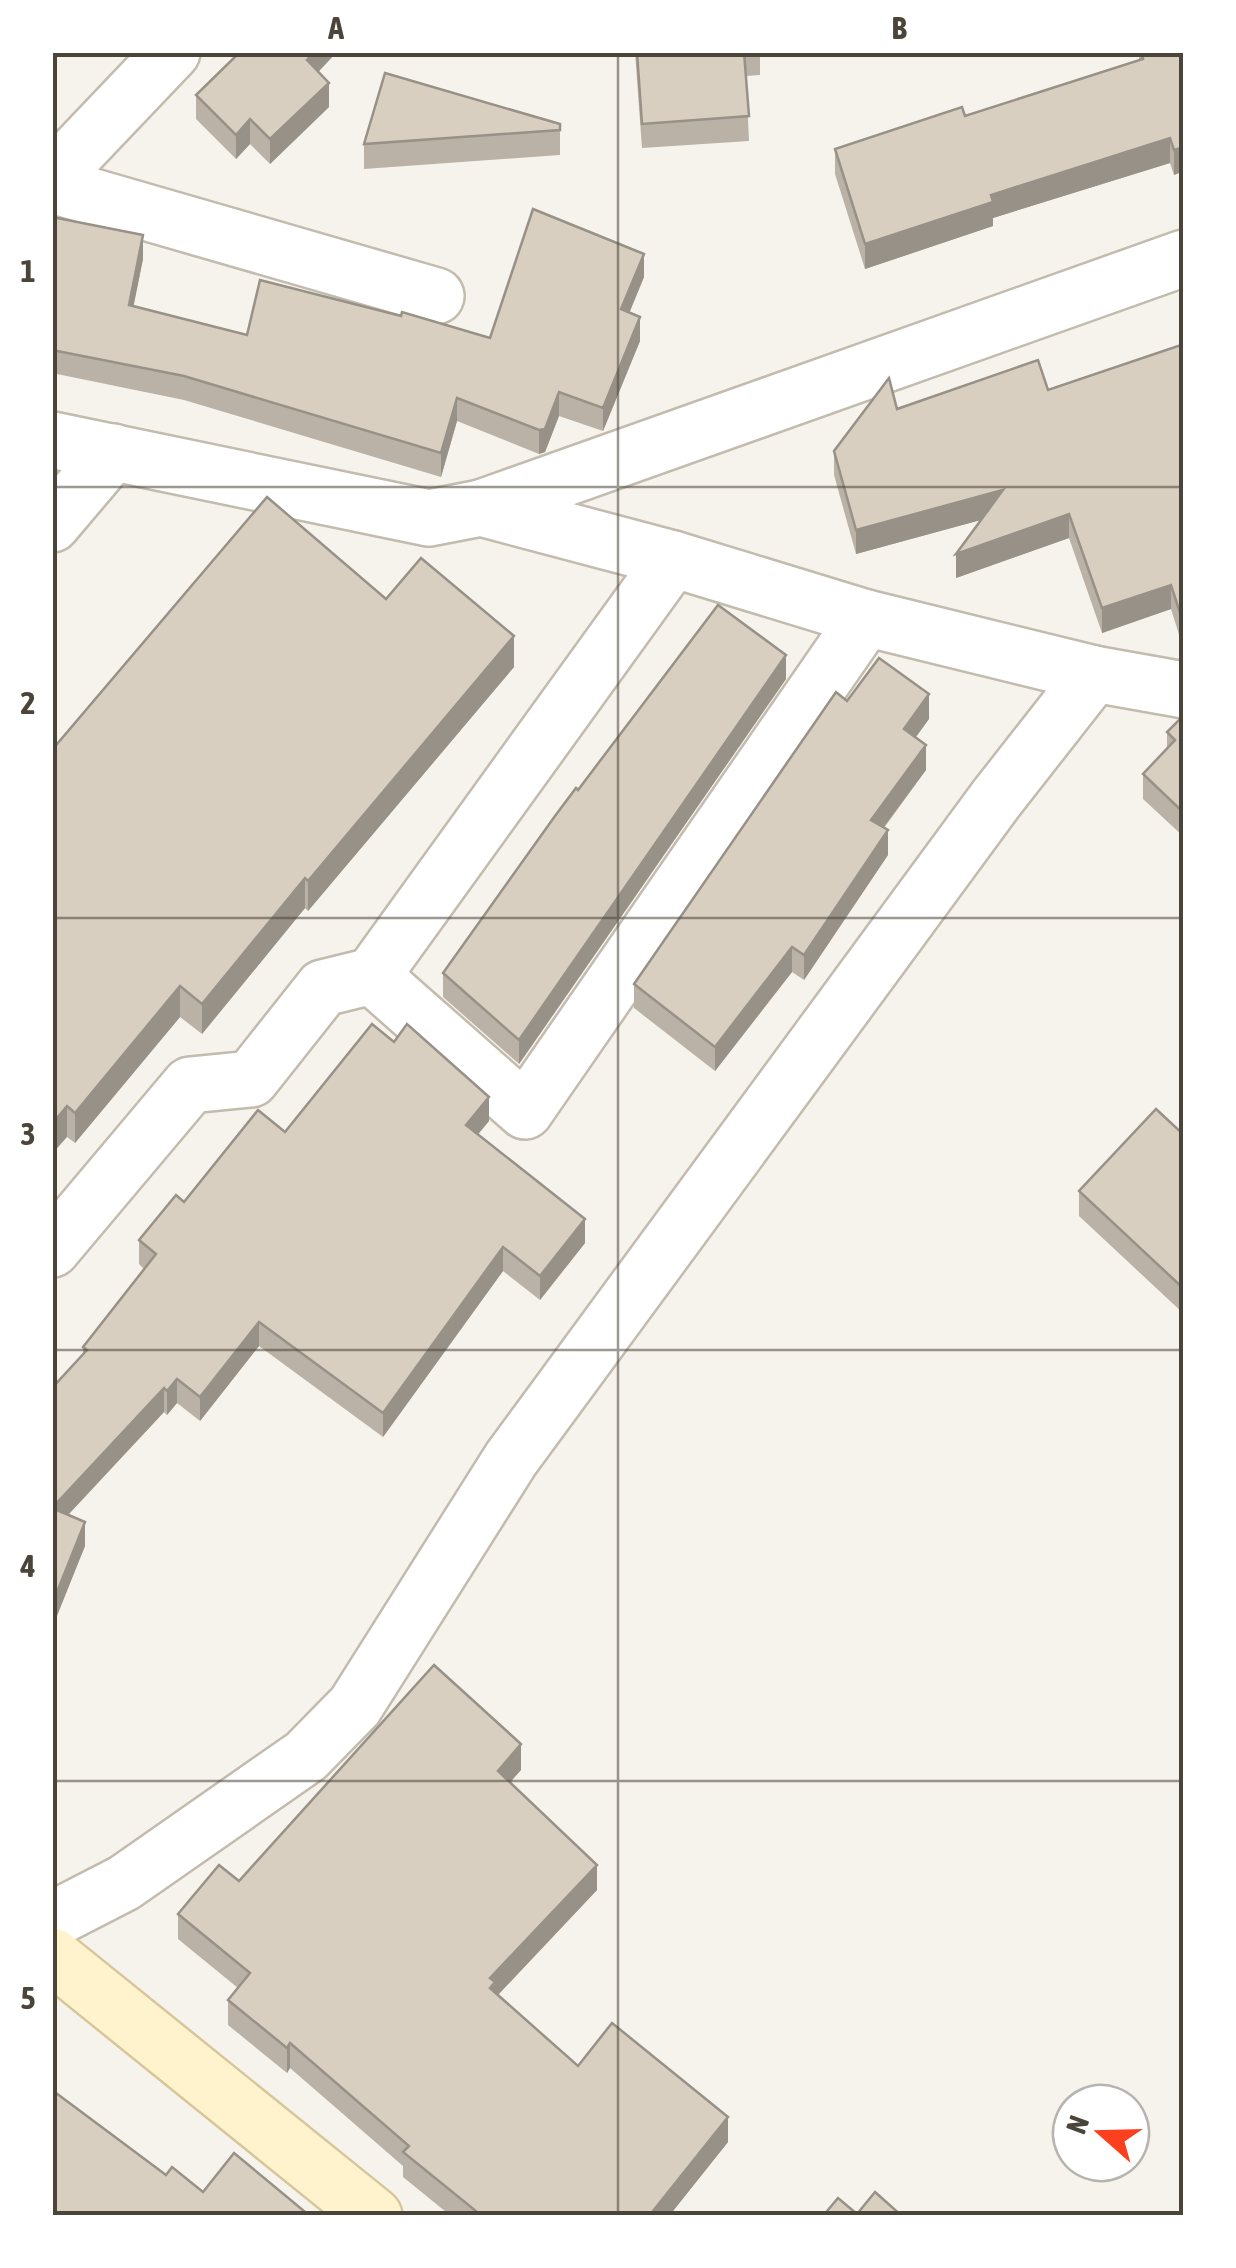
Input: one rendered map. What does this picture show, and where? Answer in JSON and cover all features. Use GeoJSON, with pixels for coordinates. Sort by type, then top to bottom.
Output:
{"type":"FeatureCollection","features":[{"type":"Feature","properties":{"kind":"street"},"geometry":{"type":"LineString","coordinates":[[172,52],[52,182],[436,296]]}},
{"type":"Feature","properties":{"kind":"street"},"geometry":{"type":"LineString","coordinates":[[52,440],[429,518],[480,508],[1184,258]]}},
{"type":"Feature","properties":{"kind":"street"},"geometry":{"type":"LineString","coordinates":[[52,524],[112,452]]}},
{"type":"Feature","properties":{"kind":"street"},"geometry":{"type":"LineString","coordinates":[[480,508],[866,618],[1094,674],[1184,690]]}},
{"type":"Feature","properties":{"kind":"street"},"geometry":{"type":"LineString","coordinates":[[52,1249],[190,1085],[251,1079],[322,988],[372,976],[673,560]]}},
{"type":"Feature","properties":{"kind":"street"},"geometry":{"type":"LineString","coordinates":[[372,976],[525,1110],[866,618]]}},
{"type":"Feature","properties":{"kind":"street"},"geometry":{"type":"LineString","coordinates":[[52,1920],[124,1883],[306,1756],[355,1706],[511,1460],[984,815],[1094,674]]}},
{"type":"Feature","properties":{"kind":"street"},"geometry":{"type":"LineString","coordinates":[[52,1956],[374,2216]]}},
{"type":"Feature","properties":{"kind":"building"},"geometry":{"type":"Polygon","coordinates":[[[240,52],[314,52],[307,60],[329,83],[270,139],[250,119],[236,135],[196,95],[240,52]]]}},
{"type":"Feature","properties":{"kind":"building"},"geometry":{"type":"Polygon","coordinates":[[[637,52],[744,52],[749,116],[642,124],[637,52]]]}},
{"type":"Feature","properties":{"kind":"building"},"geometry":{"type":"Polygon","coordinates":[[[1141,52],[1184,52],[1184,147],[1174,150],[1170,138],[991,195],[993,202],[865,244],[835,149],[962,107],[965,116],[1143,59],[1141,52]]]}},
{"type":"Feature","properties":{"kind":"building"},"geometry":{"type":"Polygon","coordinates":[[[385,73],[560,124],[560,130],[364,144],[385,73]]]}},
{"type":"Feature","properties":{"kind":"building"},"geometry":{"type":"Polygon","coordinates":[[[533,209],[644,254],[621,309],[640,317],[603,408],[559,392],[545,429],[457,398],[441,453],[184,376],[52,350],[52,217],[143,235],[129,305],[247,335],[260,280],[401,316],[402,312],[490,338],[533,209]]]}},
{"type":"Feature","properties":{"kind":"building"},"geometry":{"type":"Polygon","coordinates":[[[1184,344],[1184,616],[1171,585],[1102,608],[1069,514],[956,554],[1003,490],[856,530],[834,451],[889,378],[897,409],[1038,360],[1048,390],[1184,344]]]}},
{"type":"Feature","properties":{"kind":"building"},"geometry":{"type":"Polygon","coordinates":[[[267,497],[386,599],[421,558],[514,636],[202,1004],[180,986],[75,1113],[67,1106],[52,1124],[52,750],[267,497]]]}},
{"type":"Feature","properties":{"kind":"building"},"geometry":{"type":"Polygon","coordinates":[[[718,605],[786,655],[519,1040],[443,973],[555,816],[718,605]]]}},
{"type":"Feature","properties":{"kind":"building"},"geometry":{"type":"Polygon","coordinates":[[[879,658],[929,694],[904,729],[926,745],[871,820],[888,830],[804,955],[792,947],[715,1047],[634,984],[836,692],[847,701],[879,658]]]}},
{"type":"Feature","properties":{"kind":"building"},"geometry":{"type":"Polygon","coordinates":[[[1184,715],[1184,813],[1143,774],[1175,740],[1167,732],[1184,715]]]}},
{"type":"Feature","properties":{"kind":"building"},"geometry":{"type":"Polygon","coordinates":[[[372,1024],[394,1042],[407,1024],[489,1097],[466,1125],[585,1219],[540,1276],[503,1247],[383,1413],[259,1322],[200,1397],[177,1379],[167,1391],[164,1388],[52,1508],[52,1388],[87,1350],[83,1347],[156,1254],[139,1240],[176,1195],[184,1202],[258,1110],[285,1132],[372,1024]]]}},
{"type":"Feature","properties":{"kind":"building"},"geometry":{"type":"Polygon","coordinates":[[[1156,1109],[1184,1135],[1184,1289],[1079,1191],[1156,1109]]]}},
{"type":"Feature","properties":{"kind":"building"},"geometry":{"type":"Polygon","coordinates":[[[52,1508],[85,1522],[53,1602],[52,1602],[52,1508]]]}},
{"type":"Feature","properties":{"kind":"building"},"geometry":{"type":"Polygon","coordinates":[[[434,1665],[521,1744],[498,1771],[597,1865],[490,1978],[495,1982],[490,1988],[578,2066],[612,2023],[728,2117],[649,2216],[482,2216],[403,2152],[409,2146],[290,2043],[287,2048],[228,2000],[250,1973],[178,1914],[219,1865],[239,1881],[434,1665]]]}},
{"type":"Feature","properties":{"kind":"building"},"geometry":{"type":"Polygon","coordinates":[[[52,2090],[166,2175],[172,2167],[203,2192],[234,2153],[310,2216],[52,2216],[52,2090]]]}},
{"type":"Feature","properties":{"kind":"building"},"geometry":{"type":"Polygon","coordinates":[[[875,2192],[902,2216],[823,2216],[838,2198],[857,2214],[875,2192]]]}}]}
